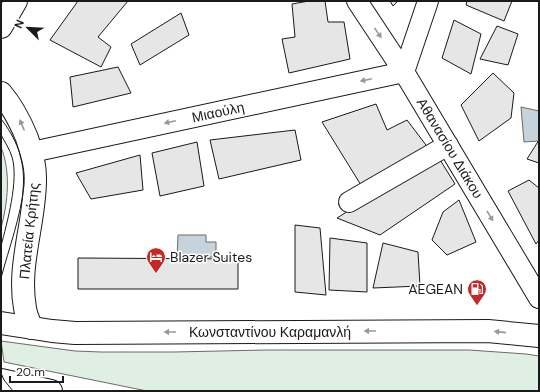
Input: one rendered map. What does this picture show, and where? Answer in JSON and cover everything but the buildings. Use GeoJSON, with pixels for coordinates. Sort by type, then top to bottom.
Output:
{"type":"FeatureCollection","features":[{"type":"Feature","properties":{"kind":"main road"},"geometry":{"type":"LineString","coordinates":[[1,27],[16,1]]}},
{"type":"Feature","properties":{"kind":"main road","name":"Πλατεία Κρήτης"},"geometry":{"type":"LineString","coordinates":[[1,93],[14,109],[22,125],[32,152],[35,175],[34,200],[24,265],[23,287],[25,308],[32,328]]}},
{"type":"Feature","properties":{"kind":"main road","name":"Κωνσταντίνου Καραμανλή"},"geometry":{"type":"LineString","coordinates":[[1,323],[52,331],[75,332],[488,331],[539,336]]}},
{"type":"Feature","properties":{"kind":"main road"},"geometry":{"type":"LineString","coordinates":[[1,380],[52,391]]}},
{"type":"Feature","properties":{"kind":"street","name":"Αθανασίου Διάκου"},"geometry":{"type":"LineString","coordinates":[[357,1],[404,72],[539,298]]}},
{"type":"Feature","properties":{"kind":"street"},"geometry":{"type":"LineString","coordinates":[[404,72],[428,1]]}},
{"type":"Feature","properties":{"kind":"street","name":"Μιαούλη"},"geometry":{"type":"LineString","coordinates":[[32,152],[404,72]]}},
{"type":"Feature","properties":{"kind":"street"},"geometry":{"type":"LineString","coordinates":[[349,202],[448,145]]}},
{"type":"Feature","properties":{"kind":"green space"},"geometry":{"type":"Polygon","coordinates":[[[1,147],[6,167],[7,198],[1,228],[1,147]]]}},
{"type":"Feature","properties":{"kind":"green space"},"geometry":{"type":"Polygon","coordinates":[[[1,341],[75,351],[101,352],[469,350],[526,354],[539,356],[539,391],[147,391],[4,362],[1,341]]]}},
{"type":"Feature","properties":{"kind":"shaded area"},"geometry":{"type":"Polygon","coordinates":[[[521,107],[539,111],[539,141],[524,142],[521,107]]]}},
{"type":"Feature","properties":{"kind":"shaded area"},"geometry":{"type":"Polygon","coordinates":[[[178,235],[206,235],[206,242],[216,242],[216,257],[177,258],[178,235]]]}},
{"type":"Feature","properties":{"kind":"tram line"},"geometry":{"type":"LineString","coordinates":[[1,119],[15,141],[21,158],[24,176],[20,208],[1,278]]}},
{"type":"Feature","properties":{"kind":"tram line"},"geometry":{"type":"LineString","coordinates":[[1,135],[9,149],[14,166],[11,202],[1,246]]}},
{"type":"Feature","properties":{"kind":"tram line"},"geometry":{"type":"LineString","coordinates":[[1,373],[4,380],[13,391]]}},
{"type":"Feature","properties":{"kind":"place","name":"Blazer Suites"},"geometry":{"type":"Point","coordinates":[156,274]}},
{"type":"Feature","properties":{"kind":"place","name":"AEGEAN"},"geometry":{"type":"Point","coordinates":[477,306]}}]}
